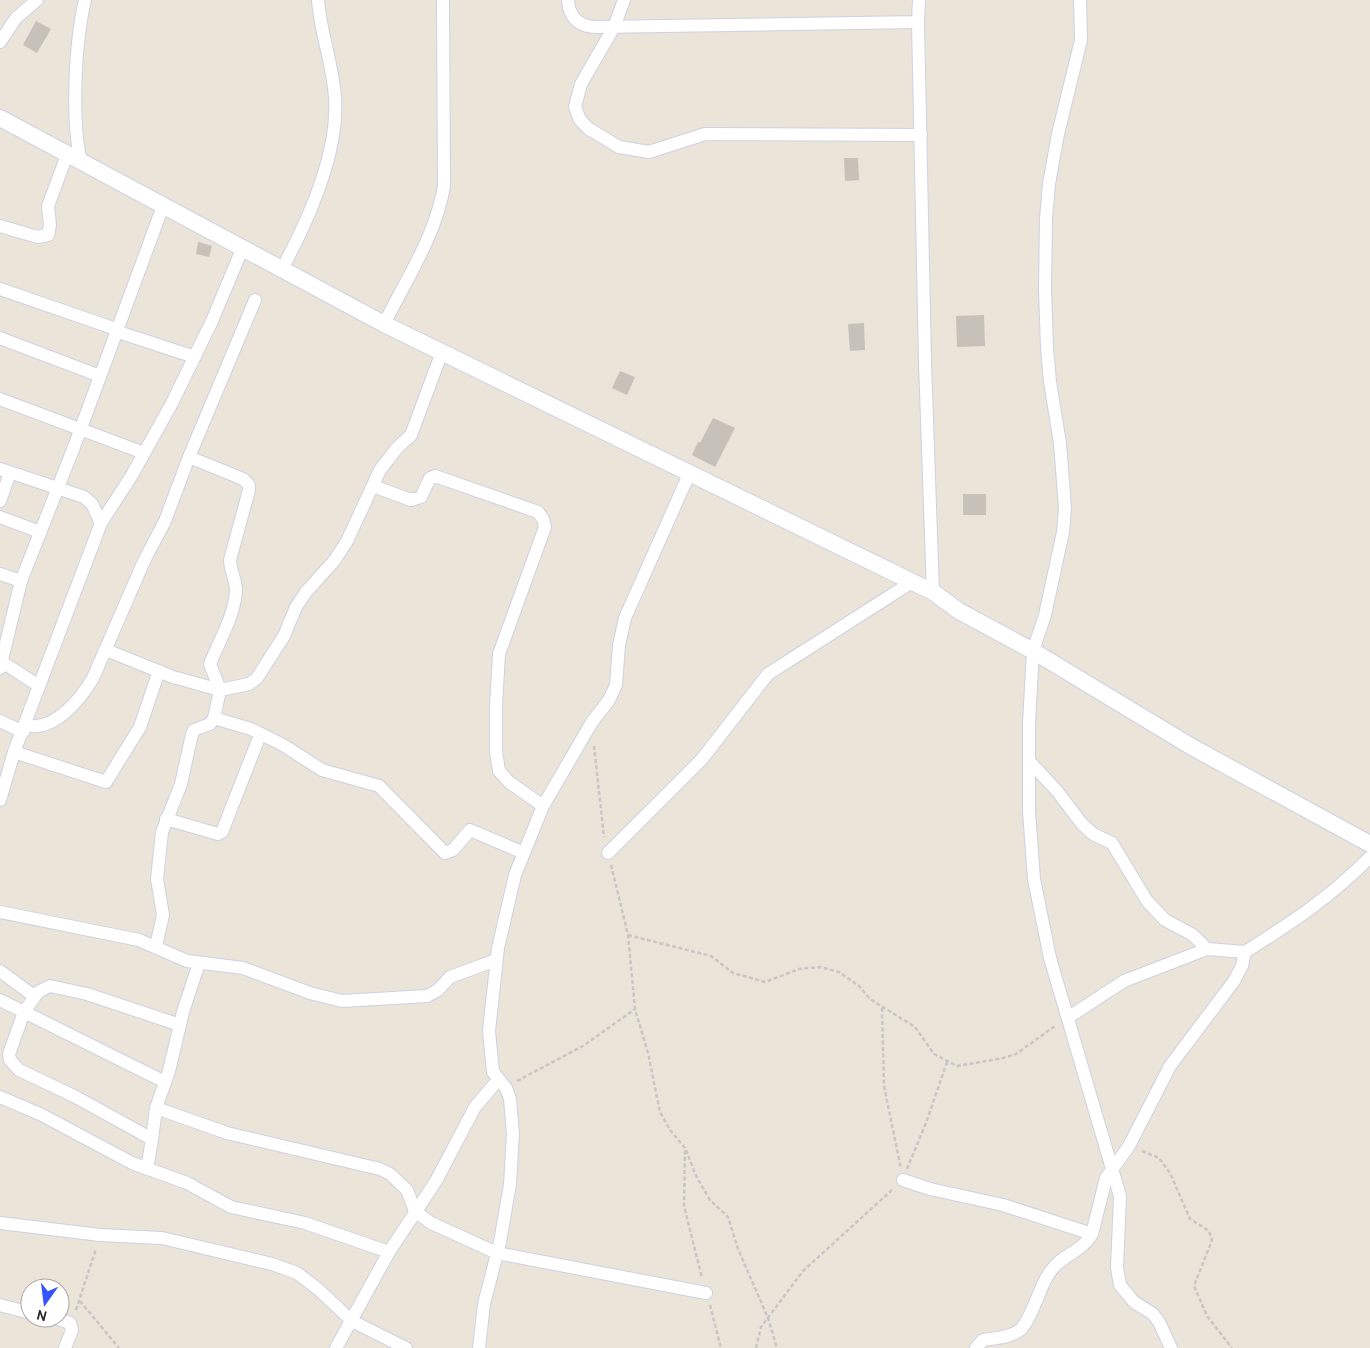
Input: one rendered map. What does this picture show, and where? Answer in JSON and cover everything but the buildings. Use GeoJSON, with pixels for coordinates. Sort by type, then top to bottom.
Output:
{"type":"FeatureCollection","features":[{"type":"Feature","properties":{"kind":"street"},"geometry":{"type":"LineString","coordinates":[[0,42],[16,18],[37,0]]}},
{"type":"Feature","properties":{"kind":"street"},"geometry":{"type":"LineString","coordinates":[[82,162],[77,144],[78,40],[85,0]]}},
{"type":"Feature","properties":{"kind":"street"},"geometry":{"type":"LineString","coordinates":[[282,269],[310,213],[325,165],[334,120],[335,98],[331,60],[318,0]]}},
{"type":"Feature","properties":{"kind":"street"},"geometry":{"type":"LineString","coordinates":[[384,324],[426,243],[441,206],[444,186],[443,0]]}},
{"type":"Feature","properties":{"kind":"street"},"geometry":{"type":"LineString","coordinates":[[568,0],[568,11],[575,21],[586,27],[918,22]]}},
{"type":"Feature","properties":{"kind":"street"},"geometry":{"type":"LineString","coordinates":[[624,0],[614,27],[581,84],[575,107],[580,120],[589,129],[619,147],[649,152],[705,134],[920,134]]}},
{"type":"Feature","properties":{"kind":"street"},"geometry":{"type":"LineString","coordinates":[[919,0],[925,362],[933,592]]}},
{"type":"Feature","properties":{"kind":"street"},"geometry":{"type":"LineString","coordinates":[[1080,0],[1081,40],[1058,134],[1049,184],[1046,219],[1045,289],[1047,348],[1050,382],[1060,444],[1065,508],[1063,532],[1045,615],[1033,651],[1029,715],[1029,811],[1034,879],[1050,958],[1069,1017],[1080,1065],[1121,1207],[1117,1268],[1120,1285],[1134,1302],[1153,1314],[1159,1322],[1171,1348]]}},
{"type":"Feature","properties":{"kind":"street"},"geometry":{"type":"LineString","coordinates":[[0,118],[163,206],[244,247],[384,324],[933,592],[959,611],[1033,651],[1192,747],[1370,844]]}},
{"type":"Feature","properties":{"kind":"street"},"geometry":{"type":"LineString","coordinates":[[0,226],[22,234],[46,237],[50,230],[48,206],[67,155]]}},
{"type":"Feature","properties":{"kind":"street"},"geometry":{"type":"LineString","coordinates":[[39,686],[1,665],[21,581],[80,431],[163,206]]}},
{"type":"Feature","properties":{"kind":"street"},"geometry":{"type":"LineString","coordinates":[[0,800],[14,752],[100,523],[144,453],[195,357],[244,247]]}},
{"type":"Feature","properties":{"kind":"street"},"geometry":{"type":"LineString","coordinates":[[0,289],[195,357]]}},
{"type":"Feature","properties":{"kind":"street"},"geometry":{"type":"LineString","coordinates":[[0,721],[24,728],[36,727],[60,716],[88,687],[144,561],[166,521],[189,457],[255,300]]}},
{"type":"Feature","properties":{"kind":"street"},"geometry":{"type":"LineString","coordinates":[[0,338],[100,376]]}},
{"type":"Feature","properties":{"kind":"street"},"geometry":{"type":"LineString","coordinates":[[106,650],[159,671],[220,690],[249,684],[257,678],[284,636],[301,600],[334,561],[380,470],[397,448],[411,435],[442,352]]}},
{"type":"Feature","properties":{"kind":"street"},"geometry":{"type":"LineString","coordinates":[[0,400],[144,453]]}},
{"type":"Feature","properties":{"kind":"street"},"geometry":{"type":"LineString","coordinates":[[156,946],[163,915],[156,879],[161,838],[166,819],[171,813],[181,784],[192,734],[194,730],[210,724],[214,718],[220,690],[210,664],[234,601],[236,586],[230,570],[230,560],[249,488],[242,479],[189,457]]}},
{"type":"Feature","properties":{"kind":"street"},"geometry":{"type":"LineString","coordinates":[[0,501],[5,471],[87,498],[92,504],[100,523]]}},
{"type":"Feature","properties":{"kind":"street"},"geometry":{"type":"LineString","coordinates":[[479,1348],[484,1304],[497,1253],[510,1184],[513,1134],[510,1099],[493,1072],[489,1031],[496,960],[515,875],[543,806],[592,722],[609,700],[616,685],[619,645],[625,618],[690,472]]}},
{"type":"Feature","properties":{"kind":"street"},"geometry":{"type":"LineString","coordinates":[[372,486],[411,500],[421,497],[430,478],[435,476],[538,512],[543,519],[545,527],[499,654],[496,733],[499,771],[509,782],[543,806]]}},
{"type":"Feature","properties":{"kind":"street"},"geometry":{"type":"LineString","coordinates":[[0,517],[40,532]]}},
{"type":"Feature","properties":{"kind":"street"},"geometry":{"type":"LineString","coordinates":[[0,574],[21,581]]}},
{"type":"Feature","properties":{"kind":"street"},"geometry":{"type":"LineString","coordinates":[[608,854],[702,759],[768,674],[912,582]]}},
{"type":"Feature","properties":{"kind":"street"},"geometry":{"type":"LineString","coordinates":[[0,632],[5,648]]}},
{"type":"Feature","properties":{"kind":"street"},"geometry":{"type":"LineString","coordinates":[[14,752],[106,782],[140,726],[159,671]]}},
{"type":"Feature","properties":{"kind":"street"},"geometry":{"type":"LineString","coordinates":[[214,718],[251,729],[283,745],[322,770],[379,786],[445,853],[453,850],[470,830],[524,853]]}},
{"type":"Feature","properties":{"kind":"street"},"geometry":{"type":"LineString","coordinates":[[166,819],[218,834],[222,832],[260,735]]}},
{"type":"Feature","properties":{"kind":"street"},"geometry":{"type":"LineString","coordinates":[[1030,762],[1057,791],[1082,824],[1093,834],[1112,843],[1147,901],[1165,920],[1192,935],[1207,949]]}},
{"type":"Feature","properties":{"kind":"street"},"geometry":{"type":"LineString","coordinates":[[1069,1017],[1124,981],[1207,949],[1244,952],[1321,902],[1344,883],[1370,857]]}},
{"type":"Feature","properties":{"kind":"street"},"geometry":{"type":"LineString","coordinates":[[0,912],[140,940],[187,961],[243,968],[310,993],[342,1001],[427,996],[438,990],[450,977],[496,960]]}},
{"type":"Feature","properties":{"kind":"street"},"geometry":{"type":"LineString","coordinates":[[976,1348],[983,1340],[1005,1337],[1022,1328],[1040,1286],[1051,1269],[1059,1261],[1082,1248],[1092,1234],[1102,1187],[1129,1146],[1170,1066],[1224,997],[1242,966],[1244,952]]}},
{"type":"Feature","properties":{"kind":"street"},"geometry":{"type":"LineString","coordinates":[[147,1169],[156,1108],[200,963]]}},
{"type":"Feature","properties":{"kind":"street"},"geometry":{"type":"LineString","coordinates":[[0,971],[34,996]]}},
{"type":"Feature","properties":{"kind":"street"},"geometry":{"type":"LineString","coordinates":[[152,1139],[15,1066],[10,1060],[9,1054],[24,1012],[34,996],[46,988],[55,986],[87,994],[180,1025]]}},
{"type":"Feature","properties":{"kind":"street"},"geometry":{"type":"LineString","coordinates":[[0,1000],[165,1082]]}},
{"type":"Feature","properties":{"kind":"street"},"geometry":{"type":"LineString","coordinates":[[336,1348],[388,1252],[436,1181],[475,1107],[502,1084]]}},
{"type":"Feature","properties":{"kind":"street"},"geometry":{"type":"LineString","coordinates":[[1,1101],[42,1115],[107,1151],[147,1169],[174,1177],[231,1208],[306,1224],[388,1252]]}},
{"type":"Feature","properties":{"kind":"street"},"geometry":{"type":"LineString","coordinates":[[156,1108],[227,1133],[380,1169],[390,1174],[407,1190],[415,1211],[430,1223],[497,1253],[706,1293]]}},
{"type":"Feature","properties":{"kind":"street"},"geometry":{"type":"LineString","coordinates":[[903,1180],[930,1189],[1003,1205],[1092,1234]]}},
{"type":"Feature","properties":{"kind":"street"},"geometry":{"type":"LineString","coordinates":[[0,1223],[100,1235],[162,1238],[272,1264],[297,1274],[318,1289],[352,1321],[406,1348]]}},
{"type":"Feature","properties":{"kind":"street"},"geometry":{"type":"LineString","coordinates":[[0,1305],[20,1310]]}},
{"type":"Feature","properties":{"kind":"street"},"geometry":{"type":"LineString","coordinates":[[65,1348],[72,1330],[70,1323]]}},
{"type":"Feature","properties":{"kind":"path"},"geometry":{"type":"LineString","coordinates":[[592,722],[602,831],[628,935],[635,1009],[648,1052],[660,1112],[670,1130],[685,1148],[696,1176],[710,1200],[728,1217],[738,1249],[768,1318],[777,1348]]}},
{"type":"Feature","properties":{"kind":"path"},"geometry":{"type":"LineString","coordinates":[[628,935],[711,956],[733,973],[765,982],[799,969],[820,967],[848,977],[870,999],[916,1026],[934,1054],[957,1066],[1016,1054],[1069,1017]]}},
{"type":"Feature","properties":{"kind":"path"},"geometry":{"type":"LineString","coordinates":[[882,1007],[884,1086],[903,1180]]}},
{"type":"Feature","properties":{"kind":"path"},"geometry":{"type":"LineString","coordinates":[[502,1084],[583,1046],[635,1009]]}},
{"type":"Feature","properties":{"kind":"path"},"geometry":{"type":"LineString","coordinates":[[756,1348],[761,1327],[803,1271],[903,1180],[926,1123],[947,1062]]}},
{"type":"Feature","properties":{"kind":"path"},"geometry":{"type":"LineString","coordinates":[[1129,1146],[1159,1158],[1170,1173],[1190,1219],[1209,1231],[1212,1240],[1194,1286],[1207,1316],[1232,1348]]}},
{"type":"Feature","properties":{"kind":"path"},"geometry":{"type":"LineString","coordinates":[[685,1148],[684,1206],[693,1251],[721,1348]]}},
{"type":"Feature","properties":{"kind":"path"},"geometry":{"type":"LineString","coordinates":[[70,1323],[80,1301],[100,1235]]}},
{"type":"Feature","properties":{"kind":"path"},"geometry":{"type":"LineString","coordinates":[[80,1301],[119,1348]]}}]}
